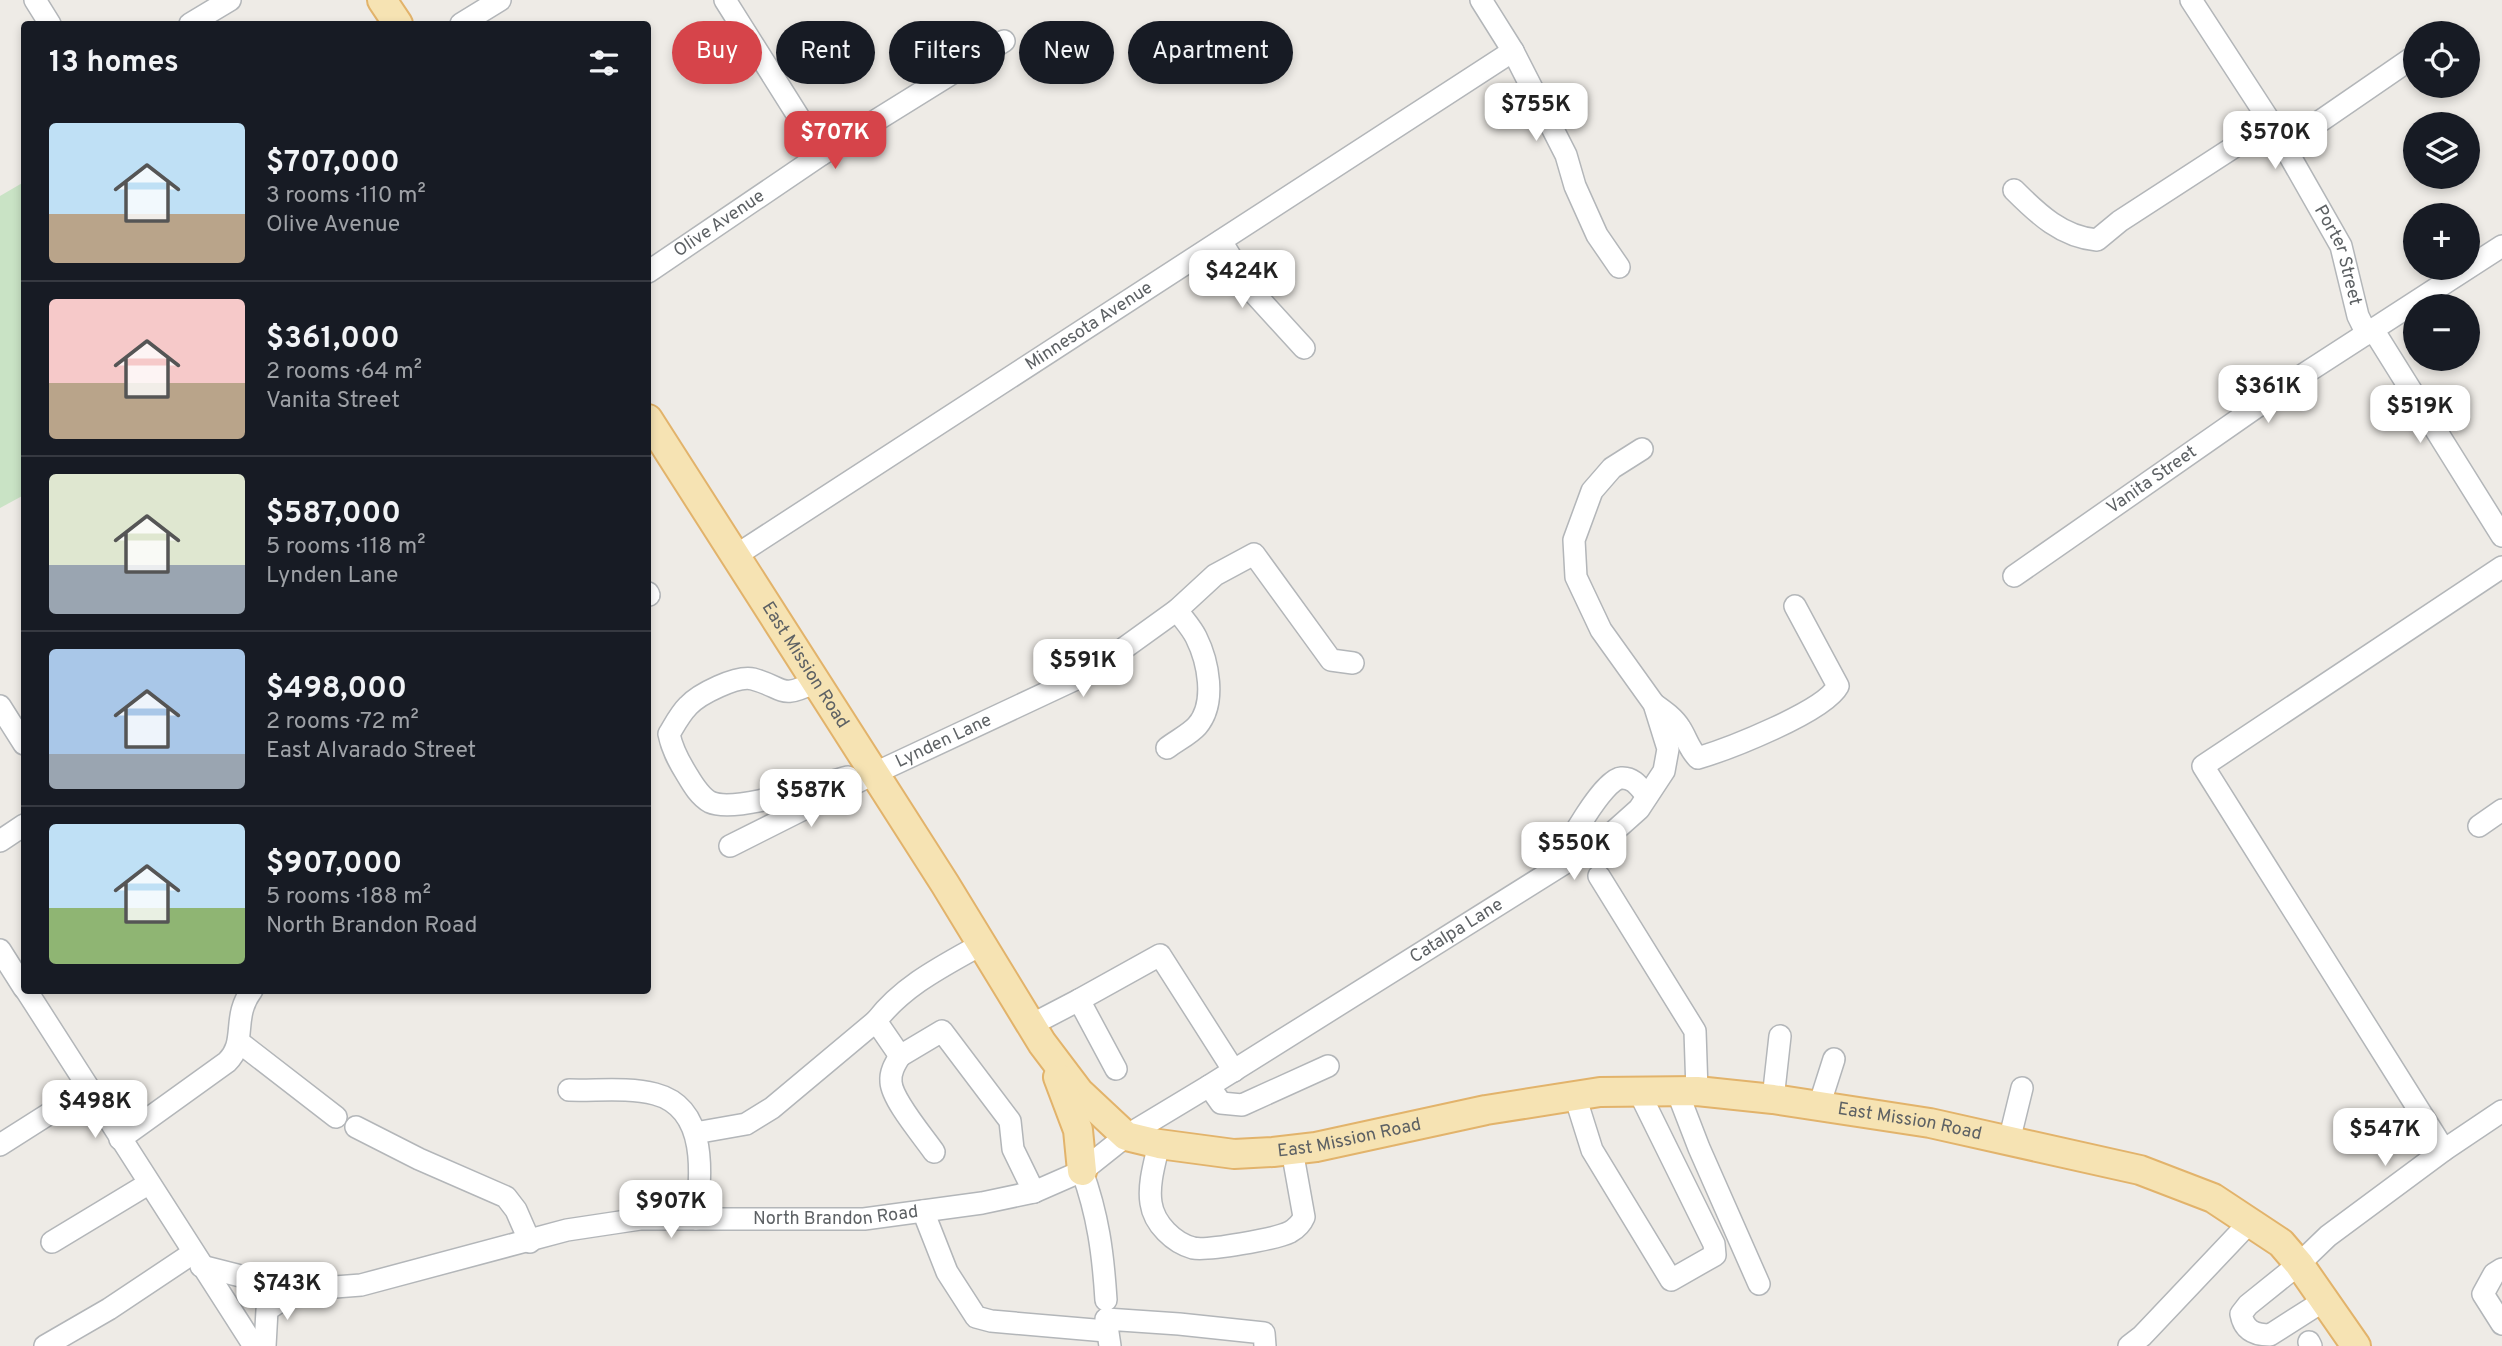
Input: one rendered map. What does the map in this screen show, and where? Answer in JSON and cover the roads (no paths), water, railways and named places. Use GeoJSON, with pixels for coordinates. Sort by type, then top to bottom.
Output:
{"type":"FeatureCollection","features":[{"type":"Feature","properties":{"kind":"main road"},"geometry":{"type":"LineString","coordinates":[[382,0],[396,21]]}},
{"type":"Feature","properties":{"kind":"main road","name":"East Mission Road"},"geometry":{"type":"LineString","coordinates":[[651,434],[735,556],[1037,1034],[1079,1092],[1126,1136],[1159,1144],[1234,1154],[1292,1150],[1486,1110],[1600,1092],[1687,1091],[1773,1099],[1930,1123],[2140,1170],[2213,1198],[2281,1243],[2299,1264],[2356,1346]]}},
{"type":"Feature","properties":{"kind":"main road"},"geometry":{"type":"LineString","coordinates":[[1037,1034],[1078,1129],[1082,1171]]}},
{"type":"Feature","properties":{"kind":"street"},"geometry":{"type":"LineString","coordinates":[[35,0],[48,21]]}},
{"type":"Feature","properties":{"kind":"street"},"geometry":{"type":"LineString","coordinates":[[195,21],[230,0]]}},
{"type":"Feature","properties":{"kind":"street"},"geometry":{"type":"LineString","coordinates":[[466,21],[500,0]]}},
{"type":"Feature","properties":{"kind":"street"},"geometry":{"type":"LineString","coordinates":[[725,0],[822,154]]}},
{"type":"Feature","properties":{"kind":"street"},"geometry":{"type":"LineString","coordinates":[[1481,0],[1513,51],[1566,155],[1575,187],[1597,235],[1619,267]]}},
{"type":"Feature","properties":{"kind":"street","name":"Porter Street"},"geometry":{"type":"LineString","coordinates":[[2191,0],[2270,123],[2341,246],[2358,316],[2502,536]]}},
{"type":"Feature","properties":{"kind":"street","name":"Minnesota Avenue"},"geometry":{"type":"LineString","coordinates":[[735,556],[1513,51]]}},
{"type":"Feature","properties":{"kind":"street"},"geometry":{"type":"LineString","coordinates":[[2284,146],[2403,64]]}},
{"type":"Feature","properties":{"kind":"street","name":"Olive Avenue"},"geometry":{"type":"LineString","coordinates":[[651,270],[822,154],[935,84]]}},
{"type":"Feature","properties":{"kind":"street"},"geometry":{"type":"LineString","coordinates":[[2014,190],[2041,217],[2059,229],[2097,240],[2120,221],[2270,123]]}},
{"type":"Feature","properties":{"kind":"street"},"geometry":{"type":"LineString","coordinates":[[1221,241],[1251,290],[1304,348]]}},
{"type":"Feature","properties":{"kind":"street","name":"Vanita Street"},"geometry":{"type":"LineString","coordinates":[[2014,576],[2301,376],[2502,246]]}},
{"type":"Feature","properties":{"kind":"street","name":"Catalpa Lane"},"geometry":{"type":"LineString","coordinates":[[1126,1136],[1611,834],[1639,809],[1664,771],[1668,749],[1654,704],[1601,630],[1576,577],[1574,540],[1592,491],[1612,468],[1642,449]]}},
{"type":"Feature","properties":{"kind":"street","name":"Lynden Lane"},"geometry":{"type":"LineString","coordinates":[[730,846],[871,771],[1091,672],[1177,610],[1215,575],[1254,554],[1331,660],[1353,663]]}},
{"type":"Feature","properties":{"kind":"street"},"geometry":{"type":"LineString","coordinates":[[2444,1150],[2203,766],[2502,567]]}},
{"type":"Feature","properties":{"kind":"street"},"geometry":{"type":"LineString","coordinates":[[1654,704],[1671,716],[1698,758],[1732,746],[1816,707],[1834,694],[1838,687],[1795,606]]}},
{"type":"Feature","properties":{"kind":"street"},"geometry":{"type":"LineString","coordinates":[[1167,748],[1198,725],[1208,704],[1204,659],[1195,635],[1177,610]]}},
{"type":"Feature","properties":{"kind":"street"},"geometry":{"type":"LineString","coordinates":[[815,682],[785,693],[751,678],[735,679],[689,704],[669,733],[671,748],[694,787],[711,802],[730,805],[766,800],[871,771]]}},
{"type":"Feature","properties":{"kind":"street"},"geometry":{"type":"LineString","coordinates":[[0,706],[21,739]]}},
{"type":"Feature","properties":{"kind":"street"},"geometry":{"type":"LineString","coordinates":[[1556,869],[1573,837],[1614,780],[1631,779],[1647,796]]}},
{"type":"Feature","properties":{"kind":"street"},"geometry":{"type":"LineString","coordinates":[[2479,826],[2502,810]]}},
{"type":"Feature","properties":{"kind":"street"},"geometry":{"type":"LineString","coordinates":[[0,841],[21,827]]}},
{"type":"Feature","properties":{"kind":"street"},"geometry":{"type":"LineString","coordinates":[[1599,876],[1695,1031],[1687,1091],[1699,1148],[1759,1284]]}},
{"type":"Feature","properties":{"kind":"street"},"geometry":{"type":"LineString","coordinates":[[695,1133],[746,1124],[772,1108],[876,1021],[889,1005],[926,975],[982,944]]}},
{"type":"Feature","properties":{"kind":"street"},"geometry":{"type":"LineString","coordinates":[[0,950],[21,983]]}},
{"type":"Feature","properties":{"kind":"street"},"geometry":{"type":"LineString","coordinates":[[1037,1034],[1079,1000],[1160,955],[1234,1071]]}},
{"type":"Feature","properties":{"kind":"street"},"geometry":{"type":"LineString","coordinates":[[28,994],[254,1346]]}},
{"type":"Feature","properties":{"kind":"street"},"geometry":{"type":"LineString","coordinates":[[120,1139],[236,1053],[239,1042],[238,1024],[244,1002],[249,994]]}},
{"type":"Feature","properties":{"kind":"street"},"geometry":{"type":"LineString","coordinates":[[1079,1000],[1116,1069]]}},
{"type":"Feature","properties":{"kind":"street"},"geometry":{"type":"LineString","coordinates":[[876,1021],[900,1056]]}},
{"type":"Feature","properties":{"kind":"street"},"geometry":{"type":"LineString","coordinates":[[934,1152],[904,1110],[891,1083],[893,1066],[900,1056],[942,1031],[1010,1121],[1013,1149],[1034,1192]]}},
{"type":"Feature","properties":{"kind":"street"},"geometry":{"type":"LineString","coordinates":[[1773,1099],[1780,1036]]}},
{"type":"Feature","properties":{"kind":"street"},"geometry":{"type":"LineString","coordinates":[[239,1042],[336,1117]]}},
{"type":"Feature","properties":{"kind":"street"},"geometry":{"type":"LineString","coordinates":[[1819,1106],[1835,1059]]}},
{"type":"Feature","properties":{"kind":"street"},"geometry":{"type":"LineString","coordinates":[[1209,1086],[1221,1103],[1242,1105],[1328,1066]]}},
{"type":"Feature","properties":{"kind":"street"},"geometry":{"type":"LineString","coordinates":[[2009,1141],[2022,1088]]}},
{"type":"Feature","properties":{"kind":"street"},"geometry":{"type":"LineString","coordinates":[[0,1145],[88,1089]]}},
{"type":"Feature","properties":{"kind":"street"},"geometry":{"type":"LineString","coordinates":[[569,1090],[656,1094],[678,1104],[695,1133],[701,1172],[696,1219]]}},
{"type":"Feature","properties":{"kind":"street"},"geometry":{"type":"LineString","coordinates":[[1575,1096],[1592,1150],[1671,1280],[1715,1255],[1714,1244],[1639,1092]]}},
{"type":"Feature","properties":{"kind":"street"},"geometry":{"type":"LineString","coordinates":[[2325,1300],[2270,1335],[2248,1330],[2243,1323],[2241,1314],[2248,1305],[2299,1264],[2328,1236],[2444,1150],[2502,1111]]}},
{"type":"Feature","properties":{"kind":"street"},"geometry":{"type":"LineString","coordinates":[[356,1127],[419,1159],[506,1197],[516,1210],[530,1242]]}},
{"type":"Feature","properties":{"kind":"street","name":"North Brandon Road"},"geometry":{"type":"LineString","coordinates":[[197,1259],[296,1290],[361,1285],[567,1230],[640,1219],[864,1219],[982,1203],[1034,1192],[1082,1171],[1126,1136]]}},
{"type":"Feature","properties":{"kind":"street"},"geometry":{"type":"LineString","coordinates":[[1159,1144],[1151,1185],[1151,1204],[1159,1223],[1178,1242],[1196,1249],[1264,1239],[1289,1233],[1300,1225],[1304,1217],[1292,1150]]}},
{"type":"Feature","properties":{"kind":"street"},"geometry":{"type":"LineString","coordinates":[[1082,1171],[1095,1207],[1103,1248],[1106,1300]]}},
{"type":"Feature","properties":{"kind":"street"},"geometry":{"type":"LineString","coordinates":[[52,1242],[148,1184]]}},
{"type":"Feature","properties":{"kind":"street"},"geometry":{"type":"LineString","coordinates":[[923,1211],[947,1272],[976,1317],[1108,1339],[1106,1319],[1179,1324],[1264,1333],[1265,1346]]}},
{"type":"Feature","properties":{"kind":"street"},"geometry":{"type":"LineString","coordinates":[[2129,1346],[2151,1327],[2250,1222]]}},
{"type":"Feature","properties":{"kind":"street"},"geometry":{"type":"LineString","coordinates":[[45,1346],[197,1259]]}},
{"type":"Feature","properties":{"kind":"street"},"geometry":{"type":"LineString","coordinates":[[2502,1269],[2494,1274],[2483,1294],[2502,1324]]}},
{"type":"Feature","properties":{"kind":"street"},"geometry":{"type":"LineString","coordinates":[[265,1346],[267,1310],[296,1290]]}}]}
